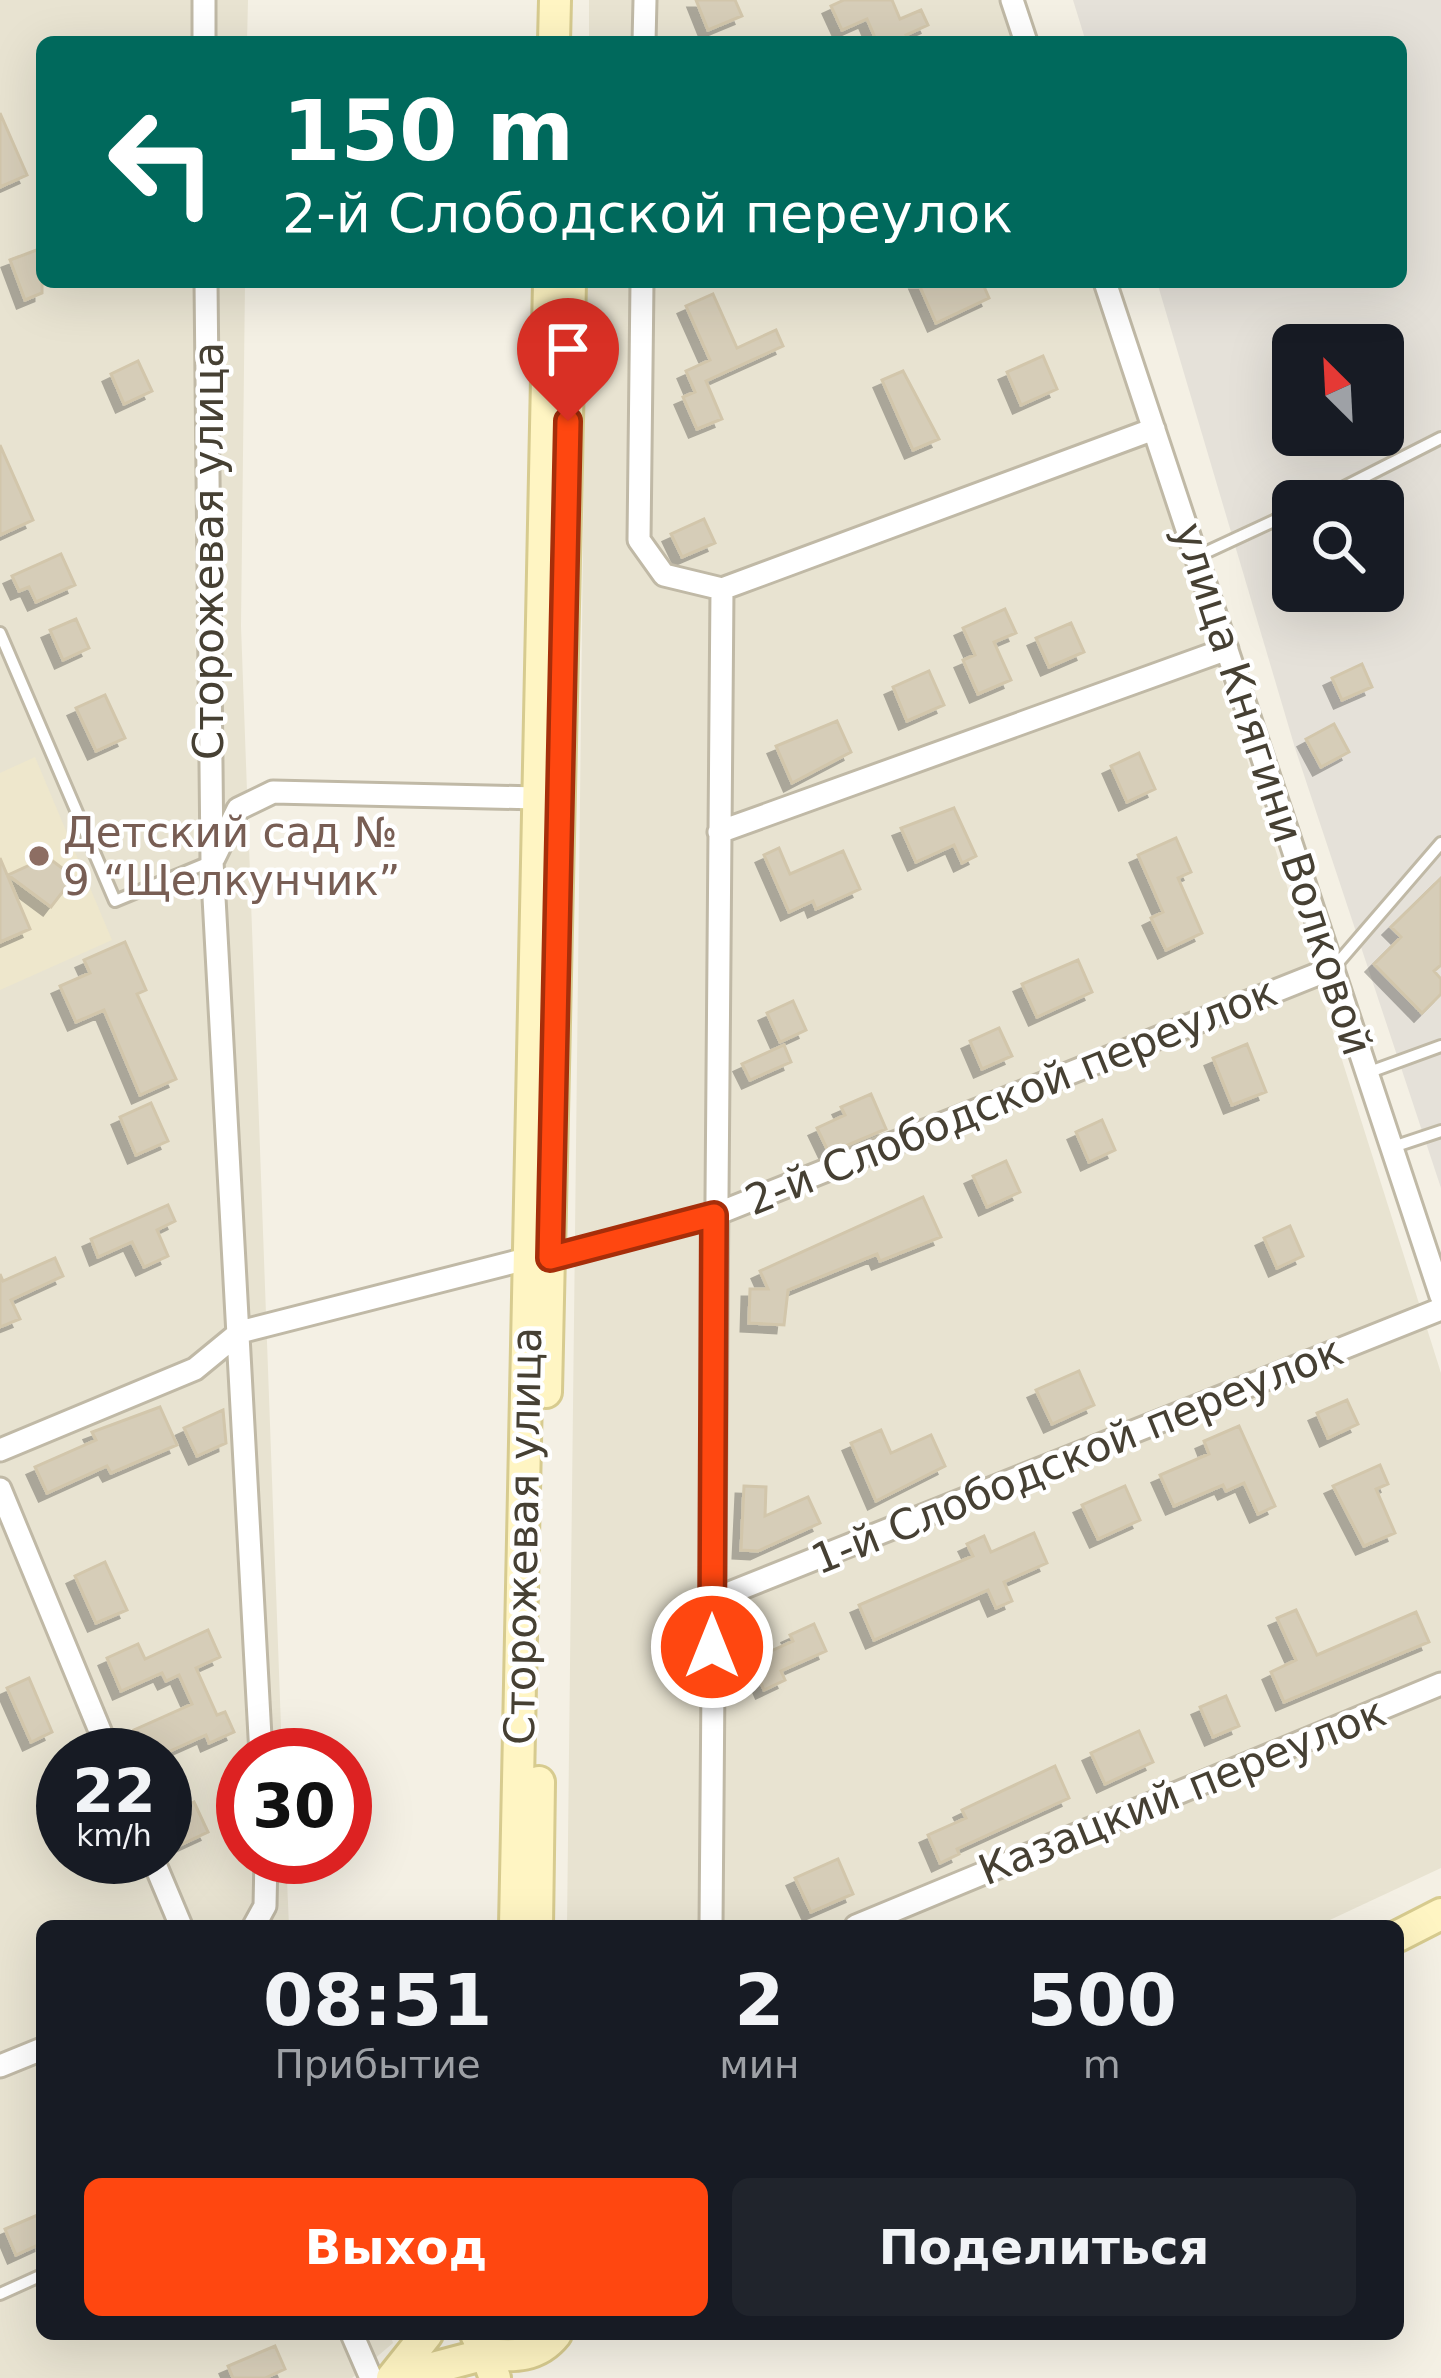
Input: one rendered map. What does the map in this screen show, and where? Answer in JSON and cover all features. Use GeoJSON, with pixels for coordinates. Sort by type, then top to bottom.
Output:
{"type":"FeatureCollection","features":[{"type":"Feature","properties":{"kind":"main road"},"geometry":{"type":"LineString","coordinates":[[554,36],[555,0]]}},
{"type":"Feature","properties":{"kind":"main road"},"geometry":{"type":"LineString","coordinates":[[575,36],[576,0]]}},
{"type":"Feature","properties":{"kind":"main road","name":"Сторожевая улица"},"geometry":{"type":"LineString","coordinates":[[537,1920],[538,798],[549,288]]}},
{"type":"Feature","properties":{"kind":"main road","name":"Сторожевая улица"},"geometry":{"type":"LineString","coordinates":[[515,1920],[570,288]]}},
{"type":"Feature","properties":{"kind":"main road"},"geometry":{"type":"LineString","coordinates":[[1404,1933],[1441,1914]]}},
{"type":"Feature","properties":{"kind":"main road"},"geometry":{"type":"LineString","coordinates":[[394,2378],[423,2340]]}},
{"type":"Feature","properties":{"kind":"main road"},"geometry":{"type":"LineString","coordinates":[[394,2378],[486,2355],[542,2354]]}},
{"type":"Feature","properties":{"kind":"street"},"geometry":{"type":"LineString","coordinates":[[204,0],[204,36]]}},
{"type":"Feature","properties":{"kind":"street"},"geometry":{"type":"LineString","coordinates":[[644,36],[645,0]]}},
{"type":"Feature","properties":{"kind":"street"},"geometry":{"type":"LineString","coordinates":[[1012,0],[1024,36]]}},
{"type":"Feature","properties":{"kind":"street","name":"Сторожевая улица"},"geometry":{"type":"LineString","coordinates":[[206,288],[212,861],[260,1728]]}},
{"type":"Feature","properties":{"kind":"street"},"geometry":{"type":"LineString","coordinates":[[642,288],[639,540],[664,574],[722,589],[1154,429]]}},
{"type":"Feature","properties":{"kind":"street","name":"улица Княгини Волковой"},"geometry":{"type":"LineString","coordinates":[[1107,288],[1439,1286]]}},
{"type":"Feature","properties":{"kind":"street"},"geometry":{"type":"LineString","coordinates":[[711,1920],[722,589]]}},
{"type":"Feature","properties":{"kind":"street"},"geometry":{"type":"LineString","coordinates":[[719,832],[1227,649]]}},
{"type":"Feature","properties":{"kind":"street"},"geometry":{"type":"LineString","coordinates":[[212,861],[238,808],[272,792],[538,798]]}},
{"type":"Feature","properties":{"kind":"street","name":"2-й Слободской переулок"},"geometry":{"type":"LineString","coordinates":[[240,1332],[714,1215],[1333,968]]}},
{"type":"Feature","properties":{"kind":"street","name":"1-й Слободской переулок"},"geometry":{"type":"LineString","coordinates":[[712,1600],[1441,1309]]}},
{"type":"Feature","properties":{"kind":"street"},"geometry":{"type":"LineString","coordinates":[[0,1450],[195,1369],[240,1332]]}},
{"type":"Feature","properties":{"kind":"street"},"geometry":{"type":"LineString","coordinates":[[0,1489],[99,1728]]}},
{"type":"Feature","properties":{"kind":"street","name":"Казацкий переулок"},"geometry":{"type":"LineString","coordinates":[[871,1920],[1441,1684]]}},
{"type":"Feature","properties":{"kind":"street"},"geometry":{"type":"LineString","coordinates":[[163,1884],[178,1920]]}},
{"type":"Feature","properties":{"kind":"street"},"geometry":{"type":"LineString","coordinates":[[257,1920],[265,1906],[265,1884]]}},
{"type":"Feature","properties":{"kind":"street"},"geometry":{"type":"LineString","coordinates":[[0,2066],[36,2051]]}},
{"type":"Feature","properties":{"kind":"street"},"geometry":{"type":"LineString","coordinates":[[355,2340],[371,2378]]}},
{"type":"Feature","properties":{"kind":"lane"},"geometry":{"type":"LineString","coordinates":[[1358,480],[1441,438]]}},
{"type":"Feature","properties":{"kind":"lane"},"geometry":{"type":"LineString","coordinates":[[1196,557],[1272,522]]}},
{"type":"Feature","properties":{"kind":"lane"},"geometry":{"type":"LineString","coordinates":[[0,633],[115,901],[212,861]]}},
{"type":"Feature","properties":{"kind":"lane"},"geometry":{"type":"LineString","coordinates":[[1333,968],[1441,843]]}},
{"type":"Feature","properties":{"kind":"lane"},"geometry":{"type":"LineString","coordinates":[[1367,1073],[1441,1046]]}},
{"type":"Feature","properties":{"kind":"lane"},"geometry":{"type":"LineString","coordinates":[[1392,1147],[1441,1131]]}},
{"type":"Feature","properties":{"kind":"lane"},"geometry":{"type":"LineString","coordinates":[[0,2294],[36,2279]]}},
{"type":"Feature","properties":{"kind":"shaded area"},"geometry":{"type":"Polygon","coordinates":[[[0,0],[248,0],[247,36],[36,36],[36,288],[245,288],[241,626],[281,1728],[216,1728],[216,1884],[287,1884],[289,1920],[36,1920],[36,2340],[393,2343],[352,2378],[0,2378],[0,0]]]}},
{"type":"Feature","properties":{"kind":"shaded area"},"geometry":{"type":"Polygon","coordinates":[[[589,0],[1006,0],[1018,36],[589,36],[589,0]]]}},
{"type":"Feature","properties":{"kind":"shaded area"},"geometry":{"type":"Polygon","coordinates":[[[1073,0],[1441,0],[1441,1188],[1295,748],[1159,288],[1407,288],[1407,36],[1084,36],[1073,0]]]}},
{"type":"Feature","properties":{"kind":"shaded area"},"geometry":{"type":"Polygon","coordinates":[[[586,288],[1098,288],[1441,1373],[1441,1868],[1330,1920],[567,1920],[586,288]]]}},
{"type":"Feature","properties":{"kind":"shaded area","name":"Детский сад № 9 “Щелкунчик”"},"geometry":{"type":"Polygon","coordinates":[[[35,757],[112,940],[0,990],[0,773],[35,757]]]}},
{"type":"Feature","properties":{"kind":"building"},"geometry":{"type":"Polygon","coordinates":[[[696,0],[735,0],[742,16],[708,30],[696,0]]]}},
{"type":"Feature","properties":{"kind":"building"},"geometry":{"type":"Polygon","coordinates":[[[844,0],[892,0],[900,19],[921,10],[928,25],[906,36],[874,36],[867,19],[842,30],[831,6],[844,0]]]}},
{"type":"Feature","properties":{"kind":"building"},"geometry":{"type":"Polygon","coordinates":[[[0,113],[27,175],[0,187],[0,113]]]}},
{"type":"Feature","properties":{"kind":"building"},"geometry":{"type":"Polygon","coordinates":[[[36,250],[36,288],[42,288],[42,293],[25,300],[10,260],[36,250]]]}},
{"type":"Feature","properties":{"kind":"building"},"geometry":{"type":"Polygon","coordinates":[[[921,288],[985,288],[989,298],[936,323],[921,288]]]}},
{"type":"Feature","properties":{"kind":"building"},"geometry":{"type":"Polygon","coordinates":[[[713,294],[737,348],[776,330],[783,346],[706,381],[722,419],[697,429],[683,397],[695,392],[686,371],[710,360],[686,306],[713,294]]]}},
{"type":"Feature","properties":{"kind":"building"},"geometry":{"type":"Polygon","coordinates":[[[1043,356],[1057,389],[1021,405],[1007,372],[1043,356]]]}},
{"type":"Feature","properties":{"kind":"building"},"geometry":{"type":"Polygon","coordinates":[[[138,361],[152,391],[124,404],[111,374],[138,361]]]}},
{"type":"Feature","properties":{"kind":"building"},"geometry":{"type":"Polygon","coordinates":[[[903,371],[939,439],[913,450],[882,380],[903,371]]]}},
{"type":"Feature","properties":{"kind":"building"},"geometry":{"type":"Polygon","coordinates":[[[0,445],[33,520],[0,535],[0,445]]]}},
{"type":"Feature","properties":{"kind":"building"},"geometry":{"type":"Polygon","coordinates":[[[704,519],[715,543],[682,557],[671,534],[704,519]]]}},
{"type":"Feature","properties":{"kind":"building"},"geometry":{"type":"Polygon","coordinates":[[[61,554],[75,585],[36,602],[29,587],[19,591],[12,576],[61,554]]]}},
{"type":"Feature","properties":{"kind":"building"},"geometry":{"type":"Polygon","coordinates":[[[1005,609],[1016,633],[994,642],[1011,680],[978,694],[963,660],[975,655],[963,628],[1005,609]]]}},
{"type":"Feature","properties":{"kind":"building"},"geometry":{"type":"Polygon","coordinates":[[[76,619],[89,648],[63,660],[50,630],[76,619]]]}},
{"type":"Feature","properties":{"kind":"building"},"geometry":{"type":"Polygon","coordinates":[[[1071,623],[1084,652],[1049,667],[1036,638],[1071,623]]]}},
{"type":"Feature","properties":{"kind":"building"},"geometry":{"type":"Polygon","coordinates":[[[1362,664],[1372,687],[1342,700],[1332,678],[1362,664]]]}},
{"type":"Feature","properties":{"kind":"building"},"geometry":{"type":"Polygon","coordinates":[[[929,671],[944,705],[907,721],[893,687],[929,671]]]}},
{"type":"Feature","properties":{"kind":"building"},"geometry":{"type":"Polygon","coordinates":[[[105,695],[125,738],[96,751],[76,708],[105,695]]]}},
{"type":"Feature","properties":{"kind":"building"},"geometry":{"type":"Polygon","coordinates":[[[837,721],[851,752],[792,783],[776,746],[837,721]]]}},
{"type":"Feature","properties":{"kind":"building"},"geometry":{"type":"Polygon","coordinates":[[[1334,724],[1349,752],[1321,767],[1306,739],[1334,724]]]}},
{"type":"Feature","properties":{"kind":"building"},"geometry":{"type":"Polygon","coordinates":[[[1139,753],[1155,789],[1127,802],[1111,766],[1139,753]]]}},
{"type":"Feature","properties":{"kind":"building"},"geometry":{"type":"Polygon","coordinates":[[[954,808],[976,856],[962,863],[954,845],[916,862],[901,828],[954,808]]]}},
{"type":"Feature","properties":{"kind":"building"},"geometry":{"type":"Polygon","coordinates":[[[1176,838],[1191,872],[1178,878],[1202,933],[1166,950],[1151,918],[1163,912],[1138,855],[1176,838]]]}},
{"type":"Feature","properties":{"kind":"building"},"geometry":{"type":"Polygon","coordinates":[[[779,848],[790,874],[843,851],[860,889],[816,909],[813,901],[789,912],[764,855],[779,848]]]}},
{"type":"Feature","properties":{"kind":"building"},"geometry":{"type":"Polygon","coordinates":[[[42,853],[74,877],[51,907],[8,875],[34,863],[42,853]]]}},
{"type":"Feature","properties":{"kind":"building"},"geometry":{"type":"Polygon","coordinates":[[[0,858],[30,929],[0,942],[0,858]]]}},
{"type":"Feature","properties":{"kind":"building"},"geometry":{"type":"Polygon","coordinates":[[[1441,878],[1441,965],[1434,971],[1441,979],[1441,994],[1422,1013],[1374,964],[1401,937],[1391,927],[1441,878]]]}},
{"type":"Feature","properties":{"kind":"building"},"geometry":{"type":"Polygon","coordinates":[[[125,942],[146,990],[137,994],[176,1079],[140,1095],[104,1010],[76,1022],[60,986],[90,973],[84,960],[125,942]]]}},
{"type":"Feature","properties":{"kind":"building"},"geometry":{"type":"Polygon","coordinates":[[[1078,960],[1092,992],[1037,1017],[1022,984],[1078,960]]]}},
{"type":"Feature","properties":{"kind":"building"},"geometry":{"type":"Polygon","coordinates":[[[793,1001],[806,1030],[780,1042],[767,1013],[793,1001]]]}},
{"type":"Feature","properties":{"kind":"building"},"geometry":{"type":"Polygon","coordinates":[[[999,1028],[1012,1056],[982,1069],[970,1041],[999,1028]]]}},
{"type":"Feature","properties":{"kind":"building"},"geometry":{"type":"Polygon","coordinates":[[[1247,1044],[1266,1092],[1232,1105],[1213,1058],[1247,1044]]]}},
{"type":"Feature","properties":{"kind":"building"},"geometry":{"type":"Polygon","coordinates":[[[784,1045],[791,1062],[750,1080],[742,1064],[784,1045]]]}},
{"type":"Feature","properties":{"kind":"building"},"geometry":{"type":"Polygon","coordinates":[[[871,1094],[886,1129],[829,1153],[817,1128],[845,1115],[841,1107],[871,1094]]]}},
{"type":"Feature","properties":{"kind":"building"},"geometry":{"type":"Polygon","coordinates":[[[151,1103],[168,1141],[136,1155],[120,1117],[151,1103]]]}},
{"type":"Feature","properties":{"kind":"building"},"geometry":{"type":"Polygon","coordinates":[[[1102,1120],[1115,1150],[1089,1162],[1076,1132],[1102,1120]]]}},
{"type":"Feature","properties":{"kind":"building"},"geometry":{"type":"Polygon","coordinates":[[[1006,1161],[1020,1192],[987,1207],[973,1176],[1006,1161]]]}},
{"type":"Feature","properties":{"kind":"building"},"geometry":{"type":"Polygon","coordinates":[[[923,1197],[941,1237],[880,1261],[877,1254],[788,1290],[784,1325],[749,1323],[750,1289],[768,1289],[760,1271],[923,1197]]]}},
{"type":"Feature","properties":{"kind":"building"},"geometry":{"type":"Polygon","coordinates":[[[168,1205],[175,1221],[157,1230],[168,1256],[144,1267],[132,1242],[98,1257],[91,1239],[168,1205]]]}},
{"type":"Feature","properties":{"kind":"building"},"geometry":{"type":"Polygon","coordinates":[[[1290,1226],[1303,1256],[1277,1268],[1264,1238],[1290,1226]]]}},
{"type":"Feature","properties":{"kind":"building"},"geometry":{"type":"Polygon","coordinates":[[[55,1258],[63,1276],[11,1300],[20,1319],[0,1327],[0,1274],[3,1281],[55,1258]]]}},
{"type":"Feature","properties":{"kind":"building"},"geometry":{"type":"Polygon","coordinates":[[[1079,1371],[1094,1405],[1052,1424],[1036,1390],[1079,1371]]]}},
{"type":"Feature","properties":{"kind":"building"},"geometry":{"type":"Polygon","coordinates":[[[1347,1400],[1358,1424],[1328,1438],[1317,1413],[1347,1400]]]}},
{"type":"Feature","properties":{"kind":"building"},"geometry":{"type":"Polygon","coordinates":[[[160,1407],[177,1445],[111,1473],[107,1466],[47,1493],[35,1467],[96,1440],[92,1432],[160,1407]]]}},
{"type":"Feature","properties":{"kind":"building"},"geometry":{"type":"Polygon","coordinates":[[[223,1410],[226,1443],[197,1456],[184,1428],[223,1410]]]}},
{"type":"Feature","properties":{"kind":"building"},"geometry":{"type":"Polygon","coordinates":[[[1239,1426],[1275,1506],[1258,1514],[1244,1483],[1226,1491],[1223,1485],[1174,1506],[1160,1475],[1209,1454],[1204,1441],[1239,1426]]]}},
{"type":"Feature","properties":{"kind":"building"},"geometry":{"type":"Polygon","coordinates":[[[881,1430],[891,1453],[931,1435],[945,1466],[876,1501],[851,1443],[881,1430]]]}},
{"type":"Feature","properties":{"kind":"building"},"geometry":{"type":"Polygon","coordinates":[[[1380,1465],[1388,1484],[1376,1489],[1395,1533],[1364,1546],[1333,1486],[1380,1465]]]}},
{"type":"Feature","properties":{"kind":"building"},"geometry":{"type":"Polygon","coordinates":[[[744,1486],[766,1487],[765,1516],[808,1497],[820,1523],[758,1551],[741,1550],[744,1486]]]}},
{"type":"Feature","properties":{"kind":"building"},"geometry":{"type":"Polygon","coordinates":[[[1125,1486],[1140,1520],[1098,1539],[1082,1505],[1125,1486]]]}},
{"type":"Feature","properties":{"kind":"building"},"geometry":{"type":"Polygon","coordinates":[[[1034,1533],[1047,1563],[1004,1582],[1012,1601],[996,1608],[988,1590],[874,1640],[859,1605],[973,1556],[967,1544],[984,1536],[991,1552],[1034,1533]]]}},
{"type":"Feature","properties":{"kind":"building"},"geometry":{"type":"Polygon","coordinates":[[[105,1562],[127,1610],[96,1623],[75,1576],[105,1562]]]}},
{"type":"Feature","properties":{"kind":"building"},"geometry":{"type":"Polygon","coordinates":[[[1296,1610],[1317,1655],[1416,1612],[1429,1642],[1284,1702],[1271,1672],[1296,1660],[1277,1618],[1296,1610]]]}},
{"type":"Feature","properties":{"kind":"building"},"geometry":{"type":"Polygon","coordinates":[[[814,1624],[826,1651],[781,1671],[785,1680],[764,1690],[751,1660],[793,1641],[790,1635],[814,1624]]]}},
{"type":"Feature","properties":{"kind":"building"},"geometry":{"type":"Polygon","coordinates":[[[208,1630],[220,1657],[196,1668],[217,1715],[225,1712],[232,1728],[216,1728],[216,1740],[209,1743],[206,1735],[192,1741],[192,1728],[138,1728],[192,1704],[179,1675],[166,1681],[162,1673],[121,1691],[107,1658],[138,1644],[145,1659],[208,1630]]]}},
{"type":"Feature","properties":{"kind":"building"},"geometry":{"type":"Polygon","coordinates":[[[29,1678],[50,1728],[36,1728],[36,1740],[31,1742],[7,1688],[29,1678]]]}},
{"type":"Feature","properties":{"kind":"building"},"geometry":{"type":"Polygon","coordinates":[[[1226,1696],[1239,1726],[1213,1737],[1200,1707],[1226,1696]]]}},
{"type":"Feature","properties":{"kind":"building"},"geometry":{"type":"Polygon","coordinates":[[[1139,1731],[1153,1762],[1105,1784],[1091,1753],[1139,1731]]]}},
{"type":"Feature","properties":{"kind":"building"},"geometry":{"type":"Polygon","coordinates":[[[1055,1766],[1069,1798],[957,1849],[959,1854],[940,1863],[928,1835],[966,1818],[962,1810],[1055,1766]]]}},
{"type":"Feature","properties":{"kind":"building"},"geometry":{"type":"Polygon","coordinates":[[[192,1803],[208,1832],[192,1839],[192,1803]]]}},
{"type":"Feature","properties":{"kind":"building"},"geometry":{"type":"Polygon","coordinates":[[[838,1859],[853,1894],[811,1912],[795,1878],[838,1859]]]}},
{"type":"Feature","properties":{"kind":"building"},"geometry":{"type":"Polygon","coordinates":[[[36,2216],[36,2246],[16,2255],[5,2229],[36,2216]]]}},
{"type":"Feature","properties":{"kind":"building"},"geometry":{"type":"Polygon","coordinates":[[[275,2346],[285,2369],[265,2378],[233,2378],[228,2366],[275,2346]]]}},
{"type":"Feature","properties":{"kind":"place","name":"Детский сад № 9 “Щелкунчик”"},"geometry":{"type":"Point","coordinates":[39,856]}},
{"type":"Feature","properties":{"kind":"route"},"geometry":{"type":"LineString","coordinates":[[568,421],[550,1258],[714,1215],[712,1647]]}}]}
